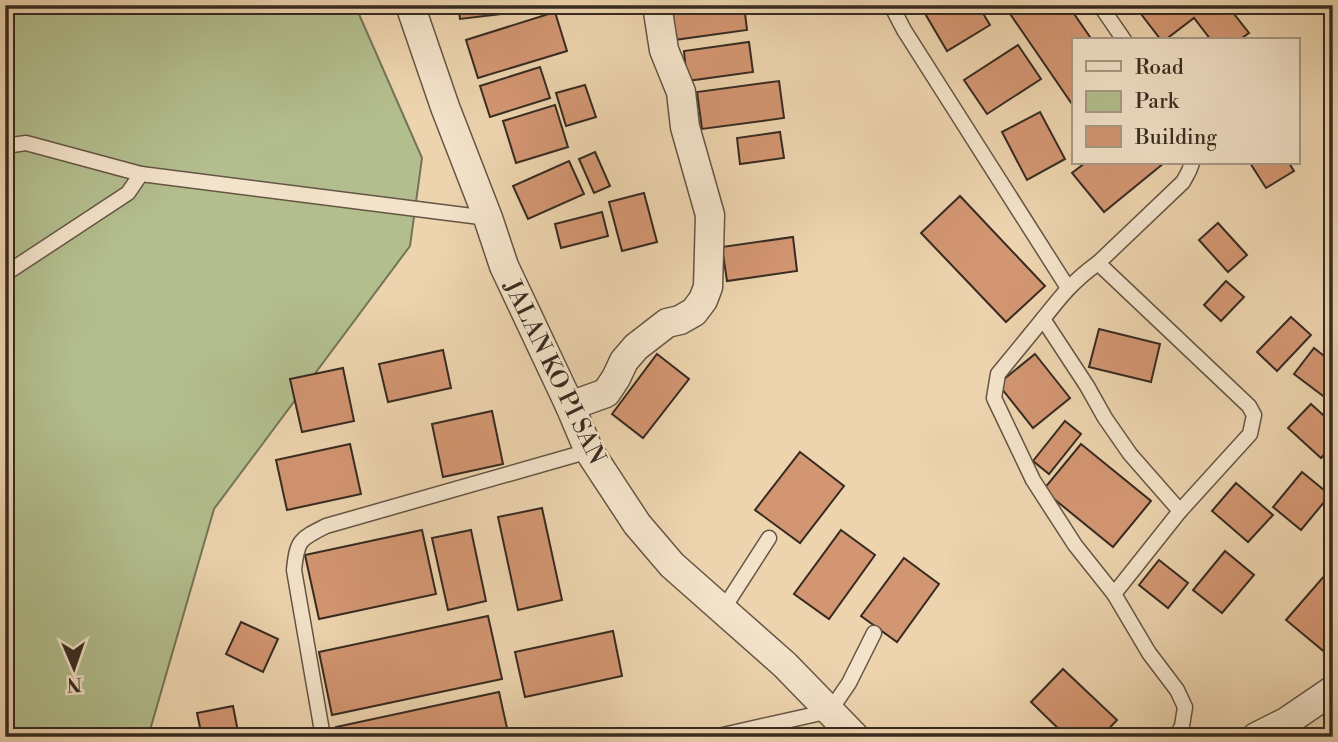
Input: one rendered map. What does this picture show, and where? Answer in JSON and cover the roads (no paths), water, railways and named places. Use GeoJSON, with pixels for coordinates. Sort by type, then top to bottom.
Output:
{"type":"FeatureCollection","features":[{"type":"Feature","properties":{"kind":"street","name":"JALAN KO PI SAN"},"geometry":{"type":"LineString","coordinates":[[410,5],[504,266],[589,451],[637,524],[672,565],[785,665],[855,737]]}},
{"type":"Feature","properties":{"kind":"street"},"geometry":{"type":"LineString","coordinates":[[570,405],[606,393],[624,361],[636,347],[667,323],[680,320],[694,312],[708,287],[710,215],[685,127],[681,92],[664,50],[657,5]]}},
{"type":"Feature","properties":{"kind":"street"},"geometry":{"type":"LineString","coordinates":[[1255,737],[1286,722],[1333,690]]}},
{"type":"Feature","properties":{"kind":"lane"},"geometry":{"type":"LineString","coordinates":[[891,5],[904,30],[1068,288]]}},
{"type":"Feature","properties":{"kind":"lane"},"geometry":{"type":"LineString","coordinates":[[1100,5],[1123,38]]}},
{"type":"Feature","properties":{"kind":"lane"},"geometry":{"type":"LineString","coordinates":[[5,146],[26,143],[141,174],[488,218]]}},
{"type":"Feature","properties":{"kind":"lane"},"geometry":{"type":"LineString","coordinates":[[1176,737],[1182,726],[1185,707],[1177,690],[1149,653],[1114,594],[1075,545],[1033,480],[994,398],[998,374],[1068,288],[1183,182],[1192,164]]}},
{"type":"Feature","properties":{"kind":"lane"},"geometry":{"type":"LineString","coordinates":[[5,274],[128,193],[141,174]]}},
{"type":"Feature","properties":{"kind":"lane"},"geometry":{"type":"LineString","coordinates":[[1098,263],[1249,406],[1254,415],[1250,434],[1180,511],[1114,594]]}},
{"type":"Feature","properties":{"kind":"lane"},"geometry":{"type":"LineString","coordinates":[[1043,319],[1130,454],[1180,511]]}},
{"type":"Feature","properties":{"kind":"lane"},"geometry":{"type":"LineString","coordinates":[[323,737],[294,570],[296,549],[305,536],[326,526],[589,451]]}},
{"type":"Feature","properties":{"kind":"lane"},"geometry":{"type":"LineString","coordinates":[[722,611],[769,538]]}},
{"type":"Feature","properties":{"kind":"lane"},"geometry":{"type":"LineString","coordinates":[[714,737],[830,711],[849,683],[874,633]]}}]}
